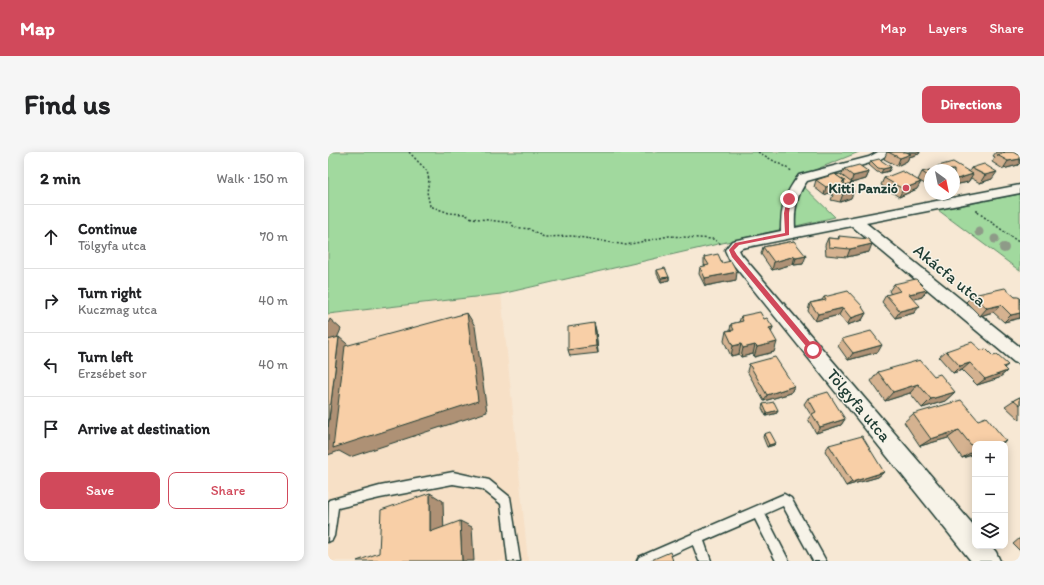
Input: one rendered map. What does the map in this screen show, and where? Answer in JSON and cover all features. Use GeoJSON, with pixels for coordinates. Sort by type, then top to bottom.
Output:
{"type":"FeatureCollection","features":[{"type":"Feature","properties":{"kind":"street"},"geometry":{"type":"LineString","coordinates":[[788,234],[787,213],[789,199],[803,178],[873,159],[886,152]]}},
{"type":"Feature","properties":{"kind":"street"},"geometry":{"type":"LineString","coordinates":[[732,250],[737,244],[1020,189]]}},
{"type":"Feature","properties":{"kind":"street","name":"Akácfa utca"},"geometry":{"type":"LineString","coordinates":[[856,222],[1020,357]]}},
{"type":"Feature","properties":{"kind":"street","name":"Tölgyfa utca"},"geometry":{"type":"LineString","coordinates":[[732,250],[734,256],[918,475],[987,561]]}},
{"type":"Feature","properties":{"kind":"lane"},"geometry":{"type":"LineString","coordinates":[[328,536],[331,505],[380,492],[453,478],[485,484],[506,501],[514,561]]}},
{"type":"Feature","properties":{"kind":"lane"},"geometry":{"type":"LineString","coordinates":[[643,561],[784,500],[787,502],[820,561]]}},
{"type":"Feature","properties":{"kind":"lane"},"geometry":{"type":"LineString","coordinates":[[757,512],[783,561]]}},
{"type":"Feature","properties":{"kind":"lane"},"geometry":{"type":"LineString","coordinates":[[697,538],[705,561]]}},
{"type":"Feature","properties":{"kind":"path"},"geometry":{"type":"LineString","coordinates":[[409,152],[427,171],[429,180],[427,192],[430,206],[449,213],[511,223],[514,227],[529,228],[544,237],[573,236],[626,245],[669,236],[713,240],[732,250]]}},
{"type":"Feature","properties":{"kind":"path"},"geometry":{"type":"LineString","coordinates":[[758,152],[803,178]]}},
{"type":"Feature","properties":{"kind":"path"},"geometry":{"type":"LineString","coordinates":[[983,210],[976,211],[1020,243]]}},
{"type":"Feature","properties":{"kind":"shaded area"},"geometry":{"type":"Polygon","coordinates":[[[501,294],[528,561],[328,561],[328,314],[501,294]]]}},
{"type":"Feature","properties":{"kind":"green space"},"geometry":{"type":"Polygon","coordinates":[[[328,152],[859,152],[795,178],[835,217],[501,294],[328,314],[328,152]]]}},
{"type":"Feature","properties":{"kind":"green space"},"geometry":{"type":"Polygon","coordinates":[[[1020,194],[1020,271],[938,210],[1020,194]]]}},
{"type":"Feature","properties":{"kind":"building"},"geometry":{"type":"Polygon","coordinates":[[[888,152],[906,152],[911,154],[900,158],[888,152]]]}},
{"type":"Feature","properties":{"kind":"building"},"geometry":{"type":"Polygon","coordinates":[[[1003,152],[1013,152],[1020,156],[1020,159],[1008,161],[997,155],[1005,153],[1003,152]]]}},
{"type":"Feature","properties":{"kind":"building"},"geometry":{"type":"Polygon","coordinates":[[[879,159],[891,167],[883,169],[878,168],[871,161],[879,159]]]}},
{"type":"Feature","properties":{"kind":"building"},"geometry":{"type":"Polygon","coordinates":[[[953,162],[956,164],[946,164],[953,162]]]}},
{"type":"Feature","properties":{"kind":"building"},"geometry":{"type":"Polygon","coordinates":[[[984,164],[997,172],[985,175],[971,168],[984,164]]]}},
{"type":"Feature","properties":{"kind":"building"},"geometry":{"type":"Polygon","coordinates":[[[859,165],[869,172],[853,176],[844,169],[859,165]]]}},
{"type":"Feature","properties":{"kind":"building"},"geometry":{"type":"Polygon","coordinates":[[[960,166],[973,174],[960,178],[960,166]]]}},
{"type":"Feature","properties":{"kind":"building"},"geometry":{"type":"Polygon","coordinates":[[[902,171],[921,182],[903,189],[884,178],[902,171]]]}},
{"type":"Feature","properties":{"kind":"building"},"geometry":{"type":"Polygon","coordinates":[[[835,174],[845,181],[842,182],[854,191],[843,194],[834,192],[836,188],[832,185],[826,187],[816,180],[835,174]]]}},
{"type":"Feature","properties":{"kind":"building"},"geometry":{"type":"Polygon","coordinates":[[[840,174],[852,183],[845,185],[845,181],[836,175],[840,174]]]}},
{"type":"Feature","properties":{"kind":"building"},"geometry":{"type":"Polygon","coordinates":[[[839,236],[868,239],[872,244],[850,249],[829,247],[828,238],[839,239],[839,236]]]}},
{"type":"Feature","properties":{"kind":"building"},"geometry":{"type":"Polygon","coordinates":[[[794,241],[806,256],[796,258],[795,256],[774,262],[763,247],[794,241]]]}},
{"type":"Feature","properties":{"kind":"building"},"geometry":{"type":"Polygon","coordinates":[[[718,254],[722,263],[731,261],[737,272],[705,278],[700,267],[709,265],[704,257],[718,254]]]}},
{"type":"Feature","properties":{"kind":"building"},"geometry":{"type":"Polygon","coordinates":[[[665,268],[669,277],[661,278],[657,270],[665,268]]]}},
{"type":"Feature","properties":{"kind":"building"},"geometry":{"type":"Polygon","coordinates":[[[916,279],[927,290],[909,294],[920,306],[900,311],[886,295],[900,291],[894,284],[916,279]]]}},
{"type":"Feature","properties":{"kind":"building"},"geometry":{"type":"Polygon","coordinates":[[[1005,288],[1015,297],[1020,298],[1020,313],[1011,315],[1001,305],[987,308],[973,295],[1005,288]]]}},
{"type":"Feature","properties":{"kind":"building"},"geometry":{"type":"Polygon","coordinates":[[[848,291],[863,307],[866,313],[851,318],[843,308],[818,314],[810,303],[826,300],[824,297],[848,291]]]}},
{"type":"Feature","properties":{"kind":"building"},"geometry":{"type":"Polygon","coordinates":[[[760,312],[764,319],[767,318],[773,327],[769,328],[777,342],[757,347],[755,345],[743,348],[741,344],[733,346],[726,331],[734,330],[731,324],[743,321],[741,316],[760,312]]]}},
{"type":"Feature","properties":{"kind":"building"},"geometry":{"type":"Polygon","coordinates":[[[467,313],[478,401],[333,448],[345,346],[467,313]]]}},
{"type":"Feature","properties":{"kind":"building"},"geometry":{"type":"Polygon","coordinates":[[[594,323],[596,346],[568,350],[568,327],[594,323]]]}},
{"type":"Feature","properties":{"kind":"building"},"geometry":{"type":"Polygon","coordinates":[[[871,331],[882,345],[853,353],[842,339],[871,331]]]}},
{"type":"Feature","properties":{"kind":"building"},"geometry":{"type":"Polygon","coordinates":[[[339,337],[328,427],[328,340],[339,337]]]}},
{"type":"Feature","properties":{"kind":"building"},"geometry":{"type":"Polygon","coordinates":[[[972,342],[981,350],[986,349],[993,356],[997,355],[1008,365],[1003,367],[1007,371],[985,379],[970,363],[960,366],[946,351],[972,342]]]}},
{"type":"Feature","properties":{"kind":"building"},"geometry":{"type":"Polygon","coordinates":[[[775,357],[794,386],[767,395],[749,364],[775,357]]]}},
{"type":"Feature","properties":{"kind":"building"},"geometry":{"type":"Polygon","coordinates":[[[920,360],[934,376],[940,374],[955,392],[931,399],[918,384],[893,392],[878,372],[920,360]]]}},
{"type":"Feature","properties":{"kind":"building"},"geometry":{"type":"Polygon","coordinates":[[[828,392],[845,419],[820,427],[812,414],[816,412],[808,398],[828,392]]]}},
{"type":"Feature","properties":{"kind":"building"},"geometry":{"type":"Polygon","coordinates":[[[1020,397],[1020,405],[1014,400],[1020,397]]]}},
{"type":"Feature","properties":{"kind":"building"},"geometry":{"type":"Polygon","coordinates":[[[961,400],[978,420],[986,417],[1006,441],[972,441],[972,446],[959,430],[931,439],[913,414],[961,400]]]}},
{"type":"Feature","properties":{"kind":"building"},"geometry":{"type":"Polygon","coordinates":[[[774,402],[778,410],[767,413],[763,404],[774,402]]]}},
{"type":"Feature","properties":{"kind":"building"},"geometry":{"type":"Polygon","coordinates":[[[770,432],[776,443],[769,445],[764,434],[770,432]]]}},
{"type":"Feature","properties":{"kind":"building"},"geometry":{"type":"Polygon","coordinates":[[[862,436],[884,472],[852,482],[829,445],[862,436]]]}},
{"type":"Feature","properties":{"kind":"building"},"geometry":{"type":"Polygon","coordinates":[[[430,493],[430,532],[460,521],[462,561],[357,561],[379,553],[381,510],[430,493]]]}},
{"type":"Feature","properties":{"kind":"building"},"geometry":{"type":"Polygon","coordinates":[[[670,552],[673,561],[649,561],[670,552]]]}},
{"type":"Feature","properties":{"kind":"place","name":"Kitti Panzió"},"geometry":{"type":"Point","coordinates":[906,188]}},
{"type":"Feature","properties":{"kind":"route"},"geometry":{"type":"LineString","coordinates":[[789,199],[787,213],[788,234],[737,244],[732,250],[734,256],[813,350]]}}]}
